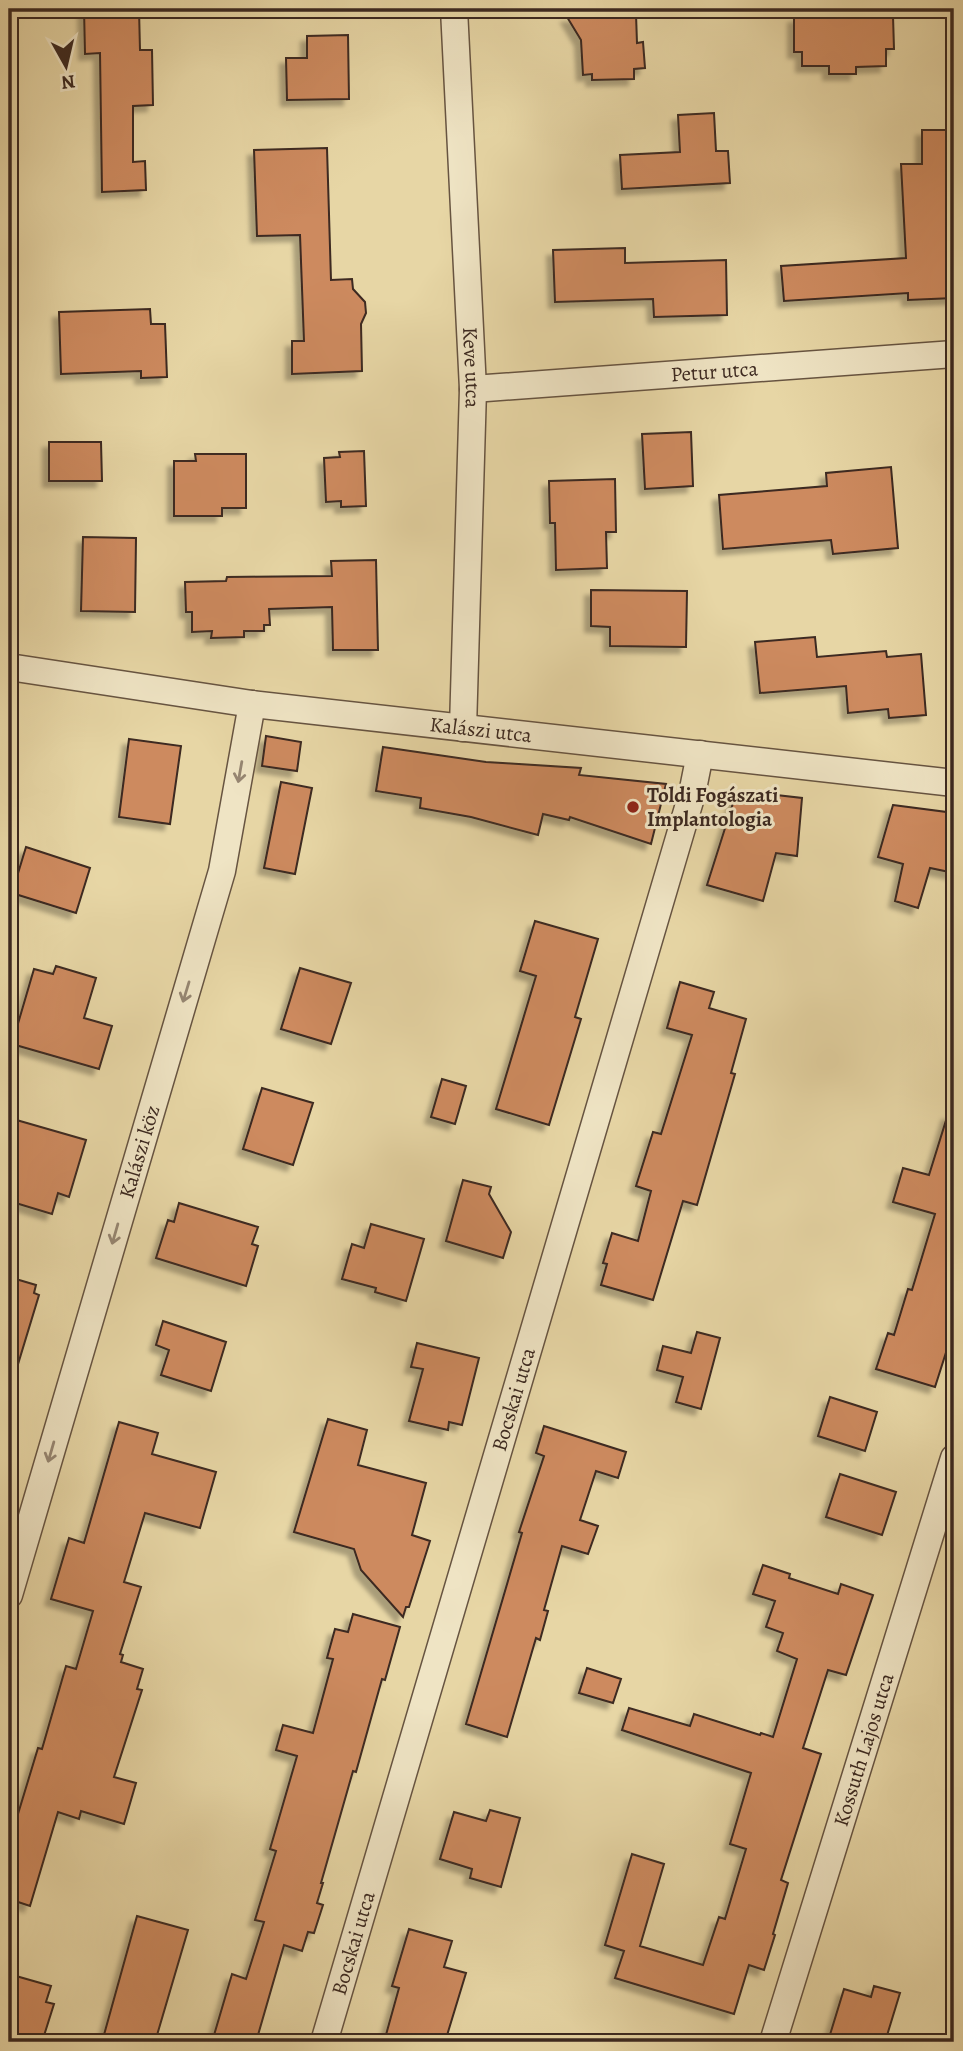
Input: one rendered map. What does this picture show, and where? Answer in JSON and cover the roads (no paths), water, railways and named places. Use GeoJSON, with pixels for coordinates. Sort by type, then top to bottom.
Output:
{"type":"FeatureCollection","features":[{"type":"Feature","properties":{"kind":"street","name":"Keve utca"},"geometry":{"type":"LineString","coordinates":[[454,9],[473,389],[463,728]]}},
{"type":"Feature","properties":{"kind":"street","name":"Petur utca"},"geometry":{"type":"LineString","coordinates":[[473,389],[954,354]]}},
{"type":"Feature","properties":{"kind":"street","name":"Kalászi utca"},"geometry":{"type":"LineString","coordinates":[[9,667],[252,704],[954,783]]}},
{"type":"Feature","properties":{"kind":"street","name":"Kalászi köz"},"geometry":{"type":"LineString","coordinates":[[9,1595],[222,871],[252,704]]}},
{"type":"Feature","properties":{"kind":"street","name":"Bocskai utca"},"geometry":{"type":"LineString","coordinates":[[324,2042],[688,807],[700,754]]}},
{"type":"Feature","properties":{"kind":"street","name":"Kossuth Lajos utca"},"geometry":{"type":"LineString","coordinates":[[773,2042],[954,1458]]}},
{"type":"Feature","properties":{"kind":"place","name":"Toldi Fogászati Implantologia"},"geometry":{"type":"Point","coordinates":[633,807]}}]}
